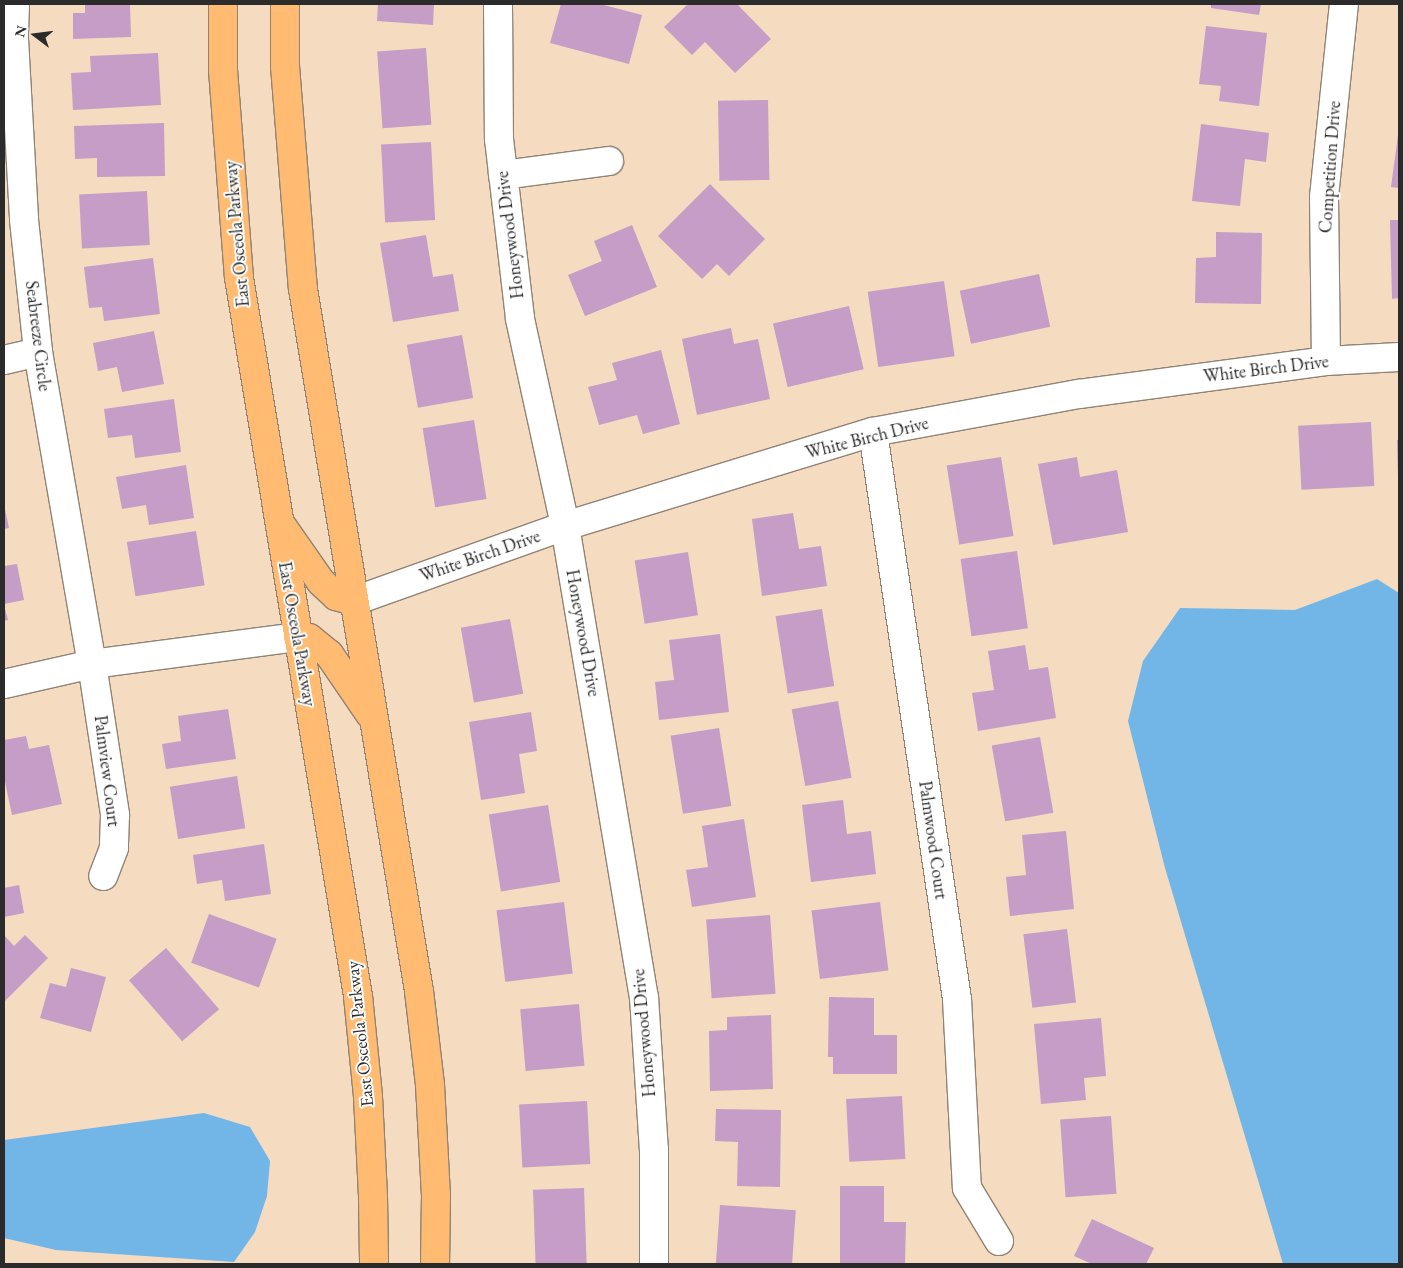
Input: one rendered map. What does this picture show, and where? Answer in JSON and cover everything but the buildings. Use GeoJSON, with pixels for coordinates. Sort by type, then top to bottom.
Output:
{"type":"FeatureCollection","features":[{"type":"Feature","properties":{"kind":"main road","name":"East Osceola Parkway"},"geometry":{"type":"LineString","coordinates":[[223,4],[223,70],[238,278],[358,996],[368,1097],[374,1264]]}},
{"type":"Feature","properties":{"kind":"main road"},"geometry":{"type":"LineString","coordinates":[[285,4],[284,66],[303,289],[419,991],[430,1085],[436,1195],[435,1264]]}},
{"type":"Feature","properties":{"kind":"main road"},"geometry":{"type":"LineString","coordinates":[[277,518],[321,582],[336,596],[354,601]]}},
{"type":"Feature","properties":{"kind":"main road"},"geometry":{"type":"LineString","coordinates":[[298,637],[309,638],[329,654],[376,723]]}},
{"type":"Feature","properties":{"kind":"street","name":"Seabreeze Circle"},"geometry":{"type":"LineString","coordinates":[[15,4],[9,40],[24,220],[38,352],[92,664]]}},
{"type":"Feature","properties":{"kind":"street","name":"Honeywood Drive"},"geometry":{"type":"LineString","coordinates":[[498,4],[499,139],[520,319],[565,526],[644,997],[654,1150],[654,1264]]}},
{"type":"Feature","properties":{"kind":"street","name":"Competition Drive"},"geometry":{"type":"LineString","coordinates":[[1326,361],[1324,197],[1344,4]]}},
{"type":"Feature","properties":{"kind":"street"},"geometry":{"type":"LineString","coordinates":[[503,176],[609,161]]}},
{"type":"Feature","properties":{"kind":"street"},"geometry":{"type":"LineString","coordinates":[[4,360],[38,352]]}},
{"type":"Feature","properties":{"kind":"street","name":"White Birch Drive"},"geometry":{"type":"LineString","coordinates":[[354,601],[565,526],[873,432],[1079,394],[1326,361],[1399,357]]}},
{"type":"Feature","properties":{"kind":"street","name":"Palmwood Court"},"geometry":{"type":"LineString","coordinates":[[873,432],[956,999],[967,1188],[999,1241]]}},
{"type":"Feature","properties":{"kind":"street"},"geometry":{"type":"LineString","coordinates":[[4,684],[92,664],[298,637]]}},
{"type":"Feature","properties":{"kind":"street","name":"Palmview Court"},"geometry":{"type":"LineString","coordinates":[[92,664],[115,815],[114,848],[103,876]]}},
{"type":"Feature","properties":{"kind":"water"},"geometry":{"type":"Polygon","coordinates":[[[1377,579],[1399,593],[1399,1264],[1283,1264],[1165,868],[1128,721],[1143,661],[1180,608],[1295,610],[1377,579]]]}},
{"type":"Feature","properties":{"kind":"water"},"geometry":{"type":"Polygon","coordinates":[[[204,1113],[250,1127],[270,1161],[267,1196],[255,1232],[234,1262],[56,1250],[4,1238],[4,1140],[204,1113]]]}}]}
